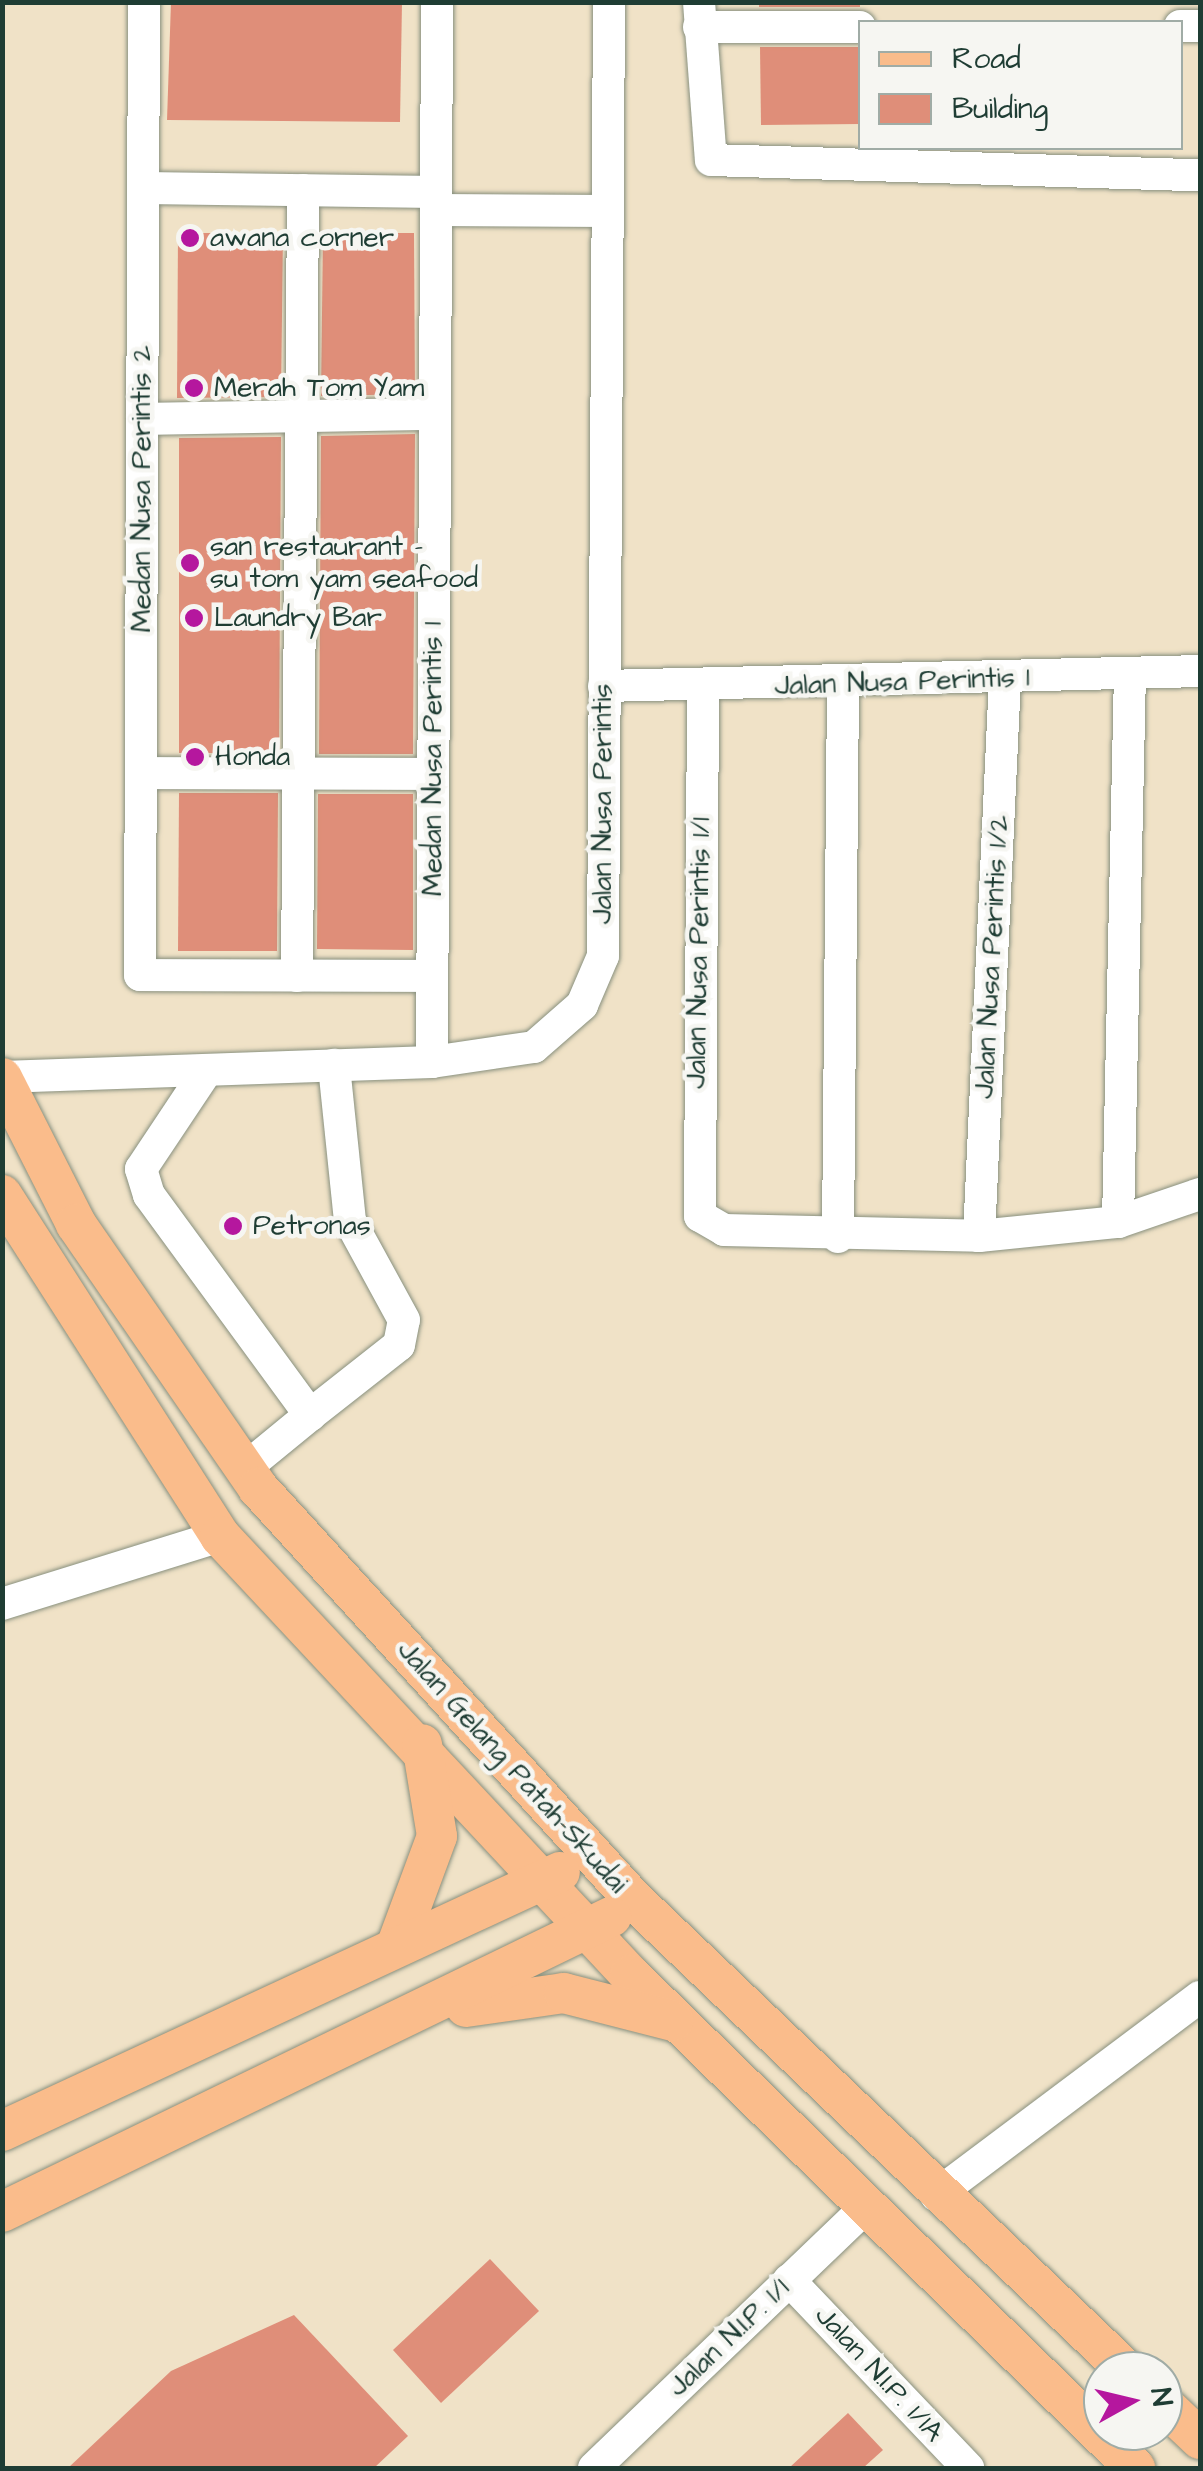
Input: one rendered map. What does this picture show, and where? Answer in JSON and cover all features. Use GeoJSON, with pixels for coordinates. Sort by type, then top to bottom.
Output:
{"type":"FeatureCollection","features":[{"type":"Feature","properties":{"kind":"main road","name":"Jalan Gelang Patah-Skudai"},"geometry":{"type":"LineString","coordinates":[[2,1077],[76,1224],[244,1470],[633,1899],[936,2194],[1105,2351]]}},
{"type":"Feature","properties":{"kind":"main road","name":"Jalan Gelang Patah-Skudai"},"geometry":{"type":"LineString","coordinates":[[2,1195],[220,1536],[422,1744],[543,1886],[864,2208],[1135,2468]]}},
{"type":"Feature","properties":{"kind":"main road"},"geometry":{"type":"LineString","coordinates":[[396,1947],[437,1836],[422,1744]]}},
{"type":"Feature","properties":{"kind":"main road"},"geometry":{"type":"LineString","coordinates":[[2,2131],[396,1947],[543,1886],[587,1851]]}},
{"type":"Feature","properties":{"kind":"main road"},"geometry":{"type":"LineString","coordinates":[[2,2212],[592,1933],[633,1899]]}},
{"type":"Feature","properties":{"kind":"main road"},"geometry":{"type":"LineString","coordinates":[[427,2012],[564,1994],[679,2023]]}},
{"type":"Feature","properties":{"kind":"street","name":"Medan Nusa Perintis 2"},"geometry":{"type":"LineString","coordinates":[[144,2],[140,975],[297,976]]}},
{"type":"Feature","properties":{"kind":"street","name":"Medan Nusa Perintis 1"},"geometry":{"type":"LineString","coordinates":[[432,976],[436,2]]}},
{"type":"Feature","properties":{"kind":"street","name":"Jalan Nusa Perintis"},"geometry":{"type":"LineString","coordinates":[[2,1077],[432,1062],[534,1047],[582,1005],[603,956],[609,2]]}},
{"type":"Feature","properties":{"kind":"street"},"geometry":{"type":"LineString","coordinates":[[858,27],[699,15],[710,160],[1200,175]]}},
{"type":"Feature","properties":{"kind":"street"},"geometry":{"type":"LineString","coordinates":[[144,188],[303,190],[606,211]]}},
{"type":"Feature","properties":{"kind":"street"},"geometry":{"type":"LineString","coordinates":[[303,190],[297,976],[432,976],[432,1062]]}},
{"type":"Feature","properties":{"kind":"street"},"geometry":{"type":"LineString","coordinates":[[142,419],[435,414]]}},
{"type":"Feature","properties":{"kind":"street","name":"Jalan Nusa Perintis 1"},"geometry":{"type":"LineString","coordinates":[[604,686],[704,689],[1200,671]]}},
{"type":"Feature","properties":{"kind":"street"},"geometry":{"type":"LineString","coordinates":[[1118,1222],[1130,674]]}},
{"type":"Feature","properties":{"kind":"street","name":"Jalan Nusa Perintis 1/2"},"geometry":{"type":"LineString","coordinates":[[979,1236],[1004,678]]}},
{"type":"Feature","properties":{"kind":"street"},"geometry":{"type":"LineString","coordinates":[[844,684],[838,1237],[979,1236],[1118,1222],[1200,1194]]}},
{"type":"Feature","properties":{"kind":"street","name":"Jalan Nusa Perintis 1/1"},"geometry":{"type":"LineString","coordinates":[[704,689],[700,1216],[724,1230],[838,1237]]}},
{"type":"Feature","properties":{"kind":"street"},"geometry":{"type":"LineString","coordinates":[[141,774],[434,774]]}},
{"type":"Feature","properties":{"kind":"street"},"geometry":{"type":"LineString","coordinates":[[244,1470],[399,1345],[404,1320],[350,1221],[334,1065]]}},
{"type":"Feature","properties":{"kind":"street"},"geometry":{"type":"LineString","coordinates":[[207,1070],[141,1169],[149,1195],[310,1415]]}},
{"type":"Feature","properties":{"kind":"street"},"geometry":{"type":"LineString","coordinates":[[2,1604],[220,1536]]}},
{"type":"Feature","properties":{"kind":"street"},"geometry":{"type":"LineString","coordinates":[[936,2194],[1200,1997]]}},
{"type":"Feature","properties":{"kind":"street","name":"Jalan N.I.P. 1/1"},"geometry":{"type":"LineString","coordinates":[[594,2468],[864,2208]]}},
{"type":"Feature","properties":{"kind":"street","name":"Jalan N.I.P. 1/1A"},"geometry":{"type":"LineString","coordinates":[[790,2280],[968,2468]]}},
{"type":"Feature","properties":{"kind":"building"},"geometry":{"type":"Polygon","coordinates":[[[171,2],[402,2],[400,122],[167,120],[171,2]]]}},
{"type":"Feature","properties":{"kind":"building"},"geometry":{"type":"Polygon","coordinates":[[[759,2],[860,2],[860,7],[759,7],[759,2]]]}},
{"type":"Feature","properties":{"kind":"building"},"geometry":{"type":"Polygon","coordinates":[[[760,47],[858,47],[858,124],[761,125],[760,47]]]}},
{"type":"Feature","properties":{"kind":"building"},"geometry":{"type":"Polygon","coordinates":[[[178,233],[283,233],[281,397],[177,398],[178,233]]]}},
{"type":"Feature","properties":{"kind":"building"},"geometry":{"type":"Polygon","coordinates":[[[323,233],[414,233],[415,394],[321,396],[323,233]]]}},
{"type":"Feature","properties":{"kind":"building"},"geometry":{"type":"Polygon","coordinates":[[[415,434],[413,754],[319,754],[321,436],[415,434]]]}},
{"type":"Feature","properties":{"kind":"building"},"geometry":{"type":"Polygon","coordinates":[[[281,437],[279,753],[179,753],[179,438],[281,437]]]}},
{"type":"Feature","properties":{"kind":"building"},"geometry":{"type":"Polygon","coordinates":[[[179,793],[278,793],[277,951],[178,951],[179,793]]]}},
{"type":"Feature","properties":{"kind":"building"},"geometry":{"type":"Polygon","coordinates":[[[318,794],[413,794],[413,950],[317,949],[318,794]]]}},
{"type":"Feature","properties":{"kind":"building"},"geometry":{"type":"Polygon","coordinates":[[[490,2259],[539,2311],[441,2403],[393,2350],[490,2259]]]}},
{"type":"Feature","properties":{"kind":"building"},"geometry":{"type":"Polygon","coordinates":[[[294,2315],[408,2436],[374,2468],[68,2468],[171,2371],[294,2315]]]}},
{"type":"Feature","properties":{"kind":"building"},"geometry":{"type":"Polygon","coordinates":[[[848,2413],[883,2450],[863,2468],[789,2468],[848,2413]]]}},
{"type":"Feature","properties":{"kind":"place","name":"awana corner"},"geometry":{"type":"Point","coordinates":[190,238]}},
{"type":"Feature","properties":{"kind":"place","name":"Merah Tom Yam"},"geometry":{"type":"Point","coordinates":[194,388]}},
{"type":"Feature","properties":{"kind":"place","name":"san restaurant - su tom yam seafood"},"geometry":{"type":"Point","coordinates":[190,563]}},
{"type":"Feature","properties":{"kind":"place","name":"Laundry Bar"},"geometry":{"type":"Point","coordinates":[194,618]}},
{"type":"Feature","properties":{"kind":"place","name":"Honda"},"geometry":{"type":"Point","coordinates":[195,757]}},
{"type":"Feature","properties":{"kind":"place","name":"Petronas"},"geometry":{"type":"Point","coordinates":[233,1226]}}]}
